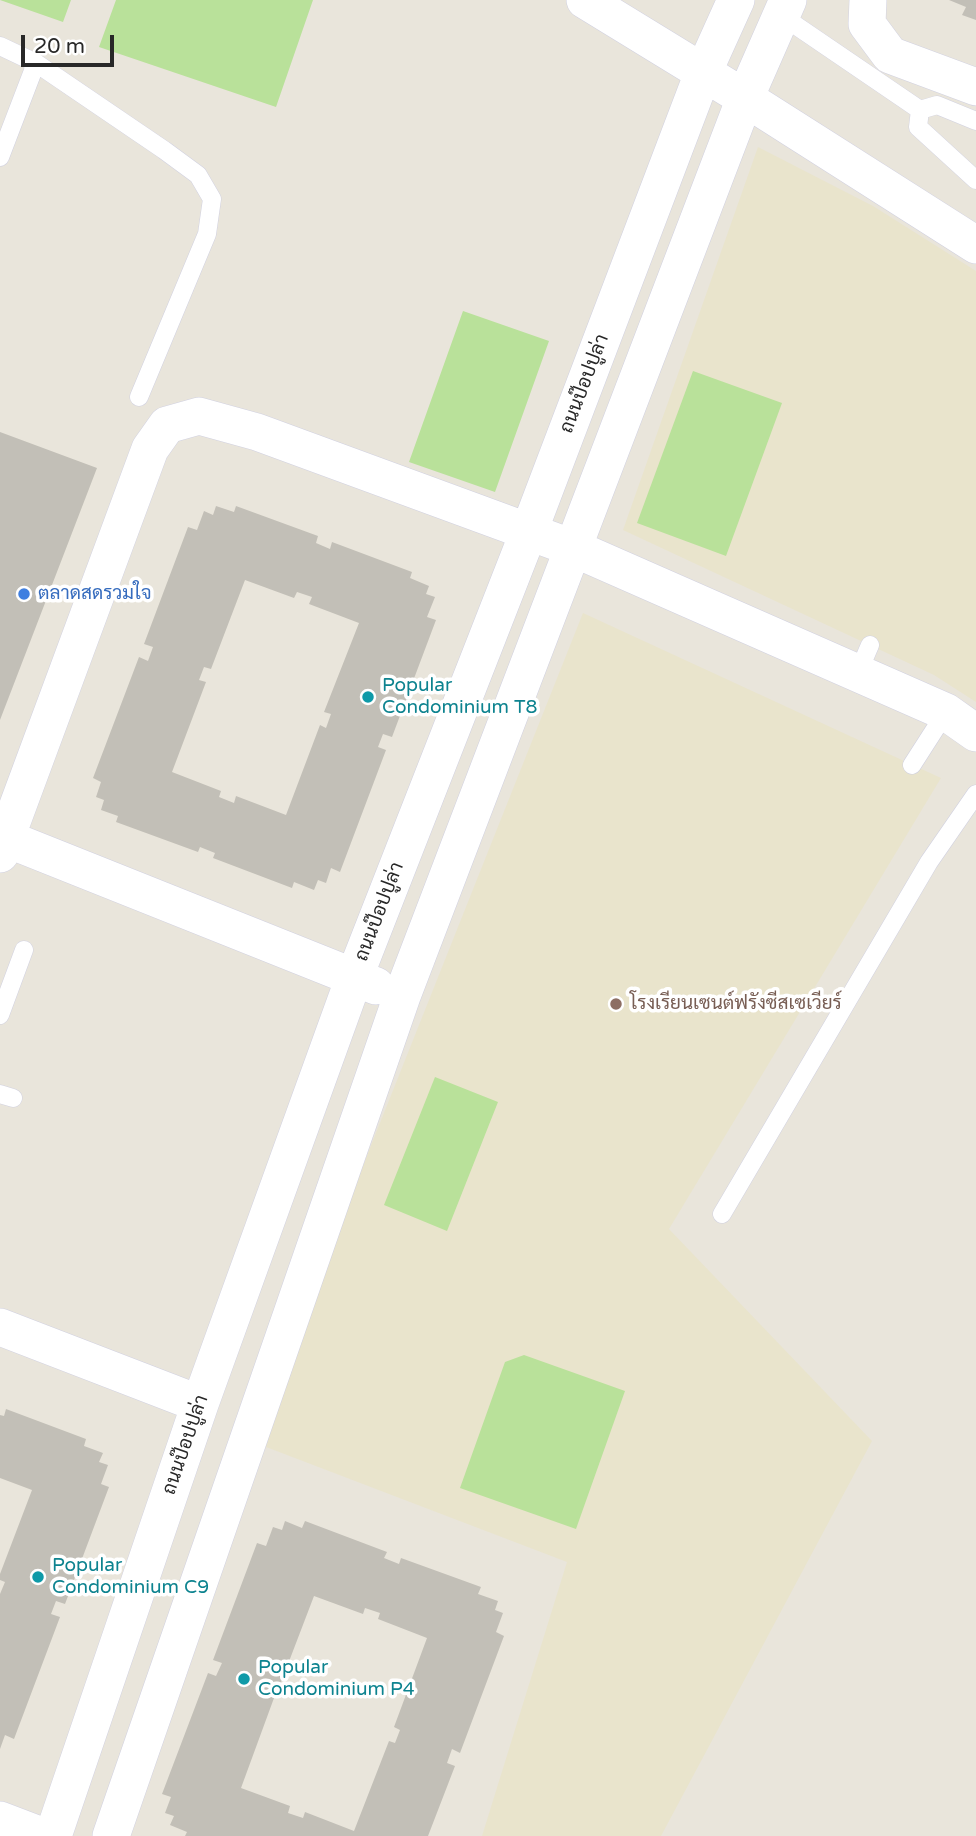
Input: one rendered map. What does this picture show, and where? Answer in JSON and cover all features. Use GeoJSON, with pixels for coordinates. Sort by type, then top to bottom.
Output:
{"type":"FeatureCollection","features":[{"type":"Feature","properties":{"kind":"street"},"geometry":{"type":"LineString","coordinates":[[585,0],[976,245]]}},
{"type":"Feature","properties":{"kind":"street","name":"ถนนป๊อปปูล่า"},"geometry":{"type":"LineString","coordinates":[[53,1836],[200,1404],[354,978],[529,531],[703,73],[736,0]]}},
{"type":"Feature","properties":{"kind":"street"},"geometry":{"type":"LineString","coordinates":[[868,0],[867,24],[890,55],[976,87]]}},
{"type":"Feature","properties":{"kind":"street"},"geometry":{"type":"LineString","coordinates":[[111,1836],[402,996],[745,98],[785,8]]}},
{"type":"Feature","properties":{"kind":"street"},"geometry":{"type":"LineString","coordinates":[[402,996],[2,843],[150,449],[167,425],[199,416],[257,432],[529,531],[864,659],[976,733]]}},
{"type":"Feature","properties":{"kind":"street"},"geometry":{"type":"LineString","coordinates":[[0,1327],[200,1404]]}},
{"type":"Feature","properties":{"kind":"street"},"geometry":{"type":"LineString","coordinates":[[0,1820],[42,1836]]}},
{"type":"Feature","properties":{"kind":"lane"},"geometry":{"type":"LineString","coordinates":[[785,8],[919,110]]}},
{"type":"Feature","properties":{"kind":"lane"},"geometry":{"type":"LineString","coordinates":[[0,46],[36,63],[198,175],[212,199],[207,234],[139,397]]}},
{"type":"Feature","properties":{"kind":"lane"},"geometry":{"type":"LineString","coordinates":[[0,157],[36,63]]}},
{"type":"Feature","properties":{"kind":"lane"},"geometry":{"type":"LineString","coordinates":[[919,110],[937,105],[976,121]]}},
{"type":"Feature","properties":{"kind":"lane"},"geometry":{"type":"LineString","coordinates":[[919,110],[918,127],[976,180]]}},
{"type":"Feature","properties":{"kind":"lane"},"geometry":{"type":"LineString","coordinates":[[912,765],[946,712]]}},
{"type":"Feature","properties":{"kind":"lane"},"geometry":{"type":"LineString","coordinates":[[722,1214],[929,862],[976,794]]}},
{"type":"Feature","properties":{"kind":"lane"},"geometry":{"type":"LineString","coordinates":[[0,1014],[24,950]]}},
{"type":"Feature","properties":{"kind":"shaded area"},"geometry":{"type":"Polygon","coordinates":[[[758,147],[873,206],[976,271],[976,702],[934,675],[623,530],[758,147]]]}},
{"type":"Feature","properties":{"kind":"shaded area","name":"โรงเรียนเซนต์ฟรังซีสเซเวียร์"},"geometry":{"type":"Polygon","coordinates":[[[583,613],[941,778],[669,1229],[872,1441],[661,1836],[482,1836],[567,1562],[253,1442],[583,613]]]}},
{"type":"Feature","properties":{"kind":"green space"},"geometry":{"type":"Polygon","coordinates":[[[0,0],[71,0],[63,22],[0,0]]]}},
{"type":"Feature","properties":{"kind":"green space"},"geometry":{"type":"Polygon","coordinates":[[[116,0],[313,0],[276,107],[99,47],[116,0]]]}},
{"type":"Feature","properties":{"kind":"green space"},"geometry":{"type":"Polygon","coordinates":[[[463,311],[549,341],[495,492],[409,462],[463,311]]]}},
{"type":"Feature","properties":{"kind":"green space"},"geometry":{"type":"Polygon","coordinates":[[[693,371],[782,403],[726,556],[637,523],[693,371]]]}},
{"type":"Feature","properties":{"kind":"green space"},"geometry":{"type":"Polygon","coordinates":[[[435,1077],[498,1102],[447,1231],[384,1205],[435,1077]]]}},
{"type":"Feature","properties":{"kind":"green space"},"geometry":{"type":"Polygon","coordinates":[[[524,1355],[625,1391],[576,1529],[460,1488],[505,1362],[524,1355]]]}},
{"type":"Feature","properties":{"kind":"building"},"geometry":{"type":"Polygon","coordinates":[[[949,0],[976,0],[976,20],[962,15],[966,7],[949,0]]]}},
{"type":"Feature","properties":{"kind":"building","name":"ตลาดสดรวมใจ"},"geometry":{"type":"Polygon","coordinates":[[[0,432],[97,468],[0,720],[0,432]]]}},
{"type":"Feature","properties":{"kind":"building","name":"Popular Condominium T8"},"geometry":{"type":"Polygon","coordinates":[[[216,506],[234,512],[236,506],[318,536],[316,543],[330,549],[332,542],[412,572],[410,578],[429,586],[426,594],[435,597],[427,617],[436,620],[392,737],[383,734],[378,747],[386,750],[340,872],[331,868],[326,883],[318,880],[314,890],[294,882],[292,888],[213,858],[215,853],[200,847],[198,852],[116,822],[118,816],[101,810],[104,800],[96,797],[101,782],[93,778],[139,657],[148,661],[153,647],[144,644],[188,527],[197,530],[204,511],[213,515],[216,506]],[[245,580],[211,669],[204,667],[199,680],[206,682],[172,772],[221,791],[219,797],[234,803],[236,796],[286,815],[320,725],[326,728],[331,714],[324,712],[359,623],[309,604],[312,597],[297,592],[294,598],[245,580]]]}},
{"type":"Feature","properties":{"kind":"building","name":"Popular Condominium C9"},"geometry":{"type":"Polygon","coordinates":[[[6,1409],[86,1439],[84,1446],[103,1453],[99,1462],[108,1465],[101,1484],[109,1487],[65,1604],[56,1601],[51,1614],[60,1617],[14,1739],[5,1735],[0,1749],[0,1594],[5,1582],[0,1580],[0,1574],[32,1490],[0,1478],[0,1415],[4,1416],[6,1409]]]}},
{"type":"Feature","properties":{"kind":"building","name":"Popular Condominium P4"},"geometry":{"type":"Polygon","coordinates":[[[285,1521],[302,1528],[305,1521],[387,1552],[384,1558],[399,1564],[401,1558],[481,1587],[478,1594],[498,1601],[495,1610],[503,1613],[496,1632],[504,1636],[460,1753],[452,1749],[447,1763],[455,1766],[428,1836],[185,1836],[187,1832],[170,1825],[174,1816],[165,1813],[171,1797],[162,1794],[208,1673],[216,1676],[222,1663],[213,1660],[257,1543],[266,1546],[273,1527],[282,1530],[285,1521]],[[314,1596],[280,1685],[273,1683],[268,1696],[274,1698],[241,1788],[290,1806],[288,1813],[303,1818],[305,1812],[354,1831],[389,1741],[395,1743],[400,1730],[394,1727],[427,1638],[378,1619],[380,1613],[365,1608],[363,1614],[314,1596]]]}},
{"type":"Feature","properties":{"kind":"place","name":"ตลาดสดรวมใจ"},"geometry":{"type":"Point","coordinates":[24,594]}},
{"type":"Feature","properties":{"kind":"place","name":"Popular Condominium T8"},"geometry":{"type":"Point","coordinates":[368,697]}},
{"type":"Feature","properties":{"kind":"place","name":"โรงเรียนเซนต์ฟรังซีสเซเวียร์"},"geometry":{"type":"Point","coordinates":[616,1004]}},
{"type":"Feature","properties":{"kind":"place","name":"Popular Condominium C9"},"geometry":{"type":"Point","coordinates":[38,1577]}},
{"type":"Feature","properties":{"kind":"place","name":"Popular Condominium P4"},"geometry":{"type":"Point","coordinates":[244,1679]}}]}
